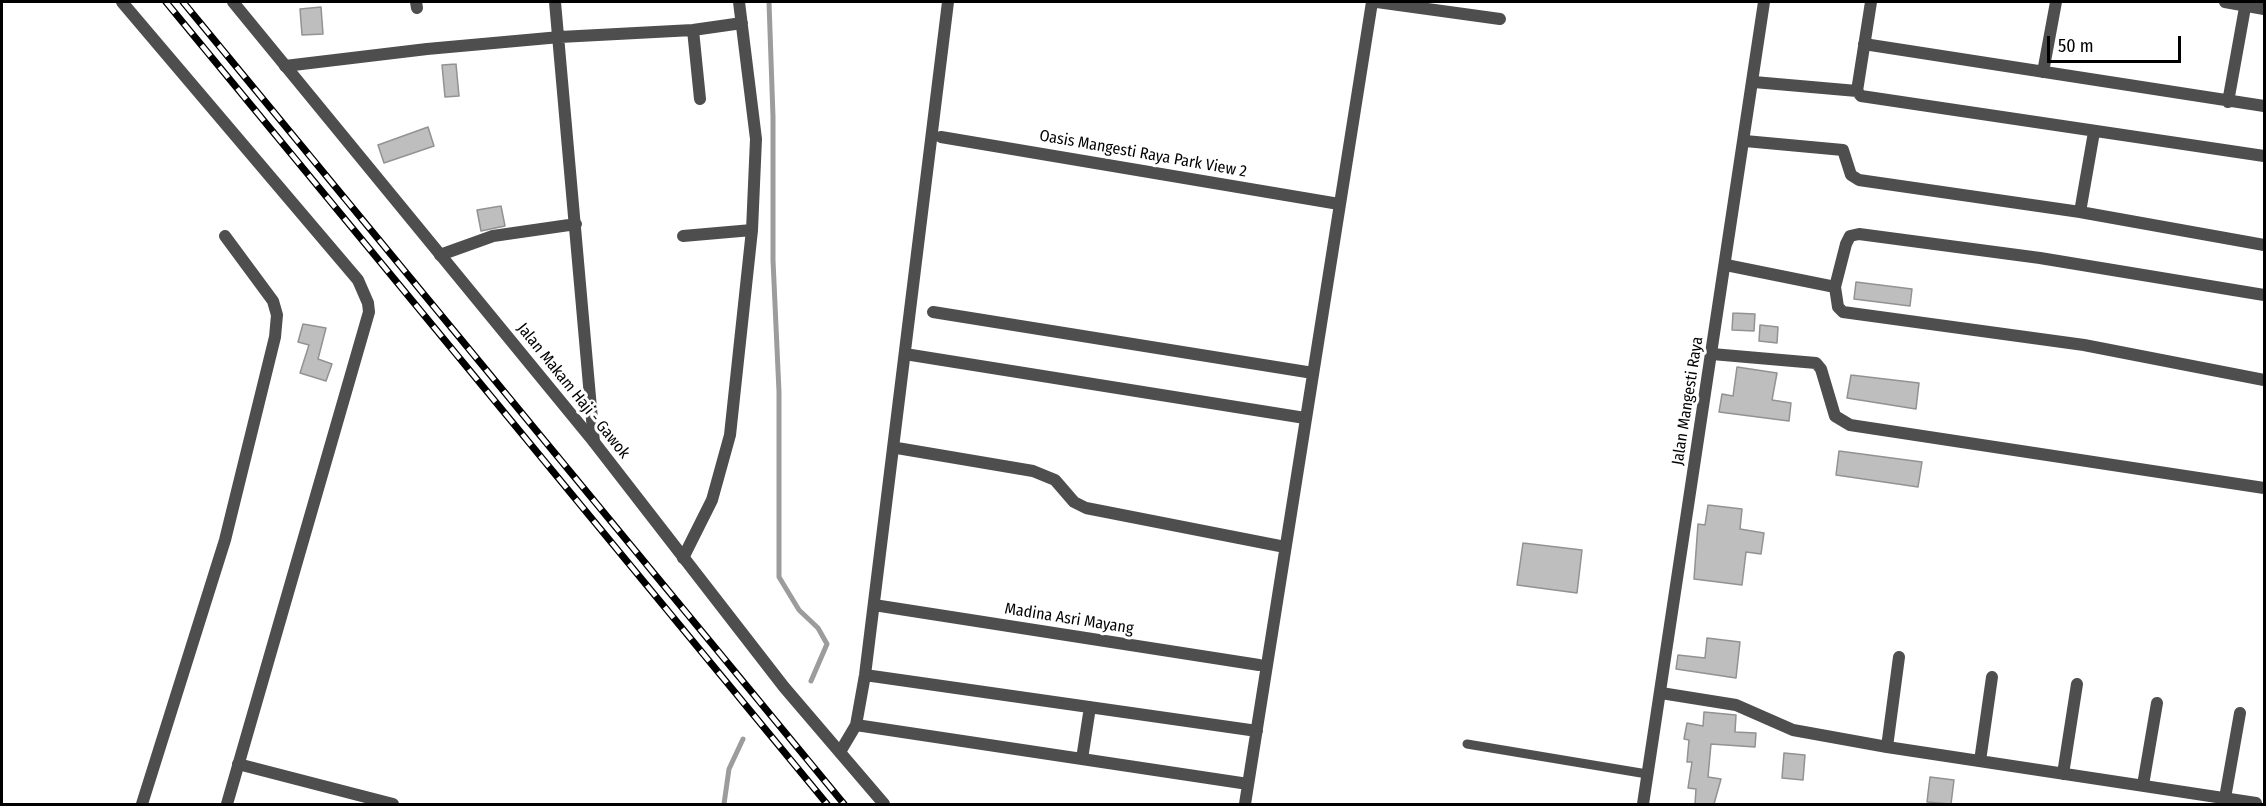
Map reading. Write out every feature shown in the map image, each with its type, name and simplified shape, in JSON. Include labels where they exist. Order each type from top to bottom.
[{"type":"street","points":[[123,2],[358,280],[368,303],[369,312],[226,804]]},
{"type":"street","name":"Jalan Makam Haji - Gawok","points":[[233,2],[594,442],[784,687],[884,804]]},
{"type":"street","points":[[555,2],[560,37],[594,442]]},
{"type":"street","points":[[683,558],[712,500],[730,435],[752,230],[756,139],[739,2]]},
{"type":"street","points":[[840,752],[856,725],[865,675],[948,2]]},
{"type":"street","points":[[1245,804],[1372,2]]},
{"type":"street","points":[[1377,2],[1500,19]]},
{"type":"street","name":"Jalan Mangesti Raya","points":[[1643,804],[1754,82],[1764,2]]},
{"type":"street","points":[[1857,91],[1871,2]]},
{"type":"street","points":[[2043,72],[2056,2]]},
{"type":"street","points":[[2225,2],[2245,3],[2265,9]]},
{"type":"street","points":[[2228,102],[2245,3]]},
{"type":"street","points":[[285,66],[560,37],[693,30],[742,23]]},
{"type":"street","points":[[693,30],[700,99]]},
{"type":"street","points":[[1864,44],[2265,106]]},
{"type":"street","points":[[1754,82],[1857,91],[1861,96],[2265,156]]},
{"type":"street","points":[[2080,212],[2094,132]]},
{"type":"street","name":"Oasis Mangesti Raya Park View 2","points":[[941,137],[1339,204]]},
{"type":"street","points":[[1745,141],[1844,150],[1851,175],[1858,180],[2080,212],[2265,245]]},
{"type":"street","points":[[440,255],[493,236],[576,224]]},
{"type":"street","points":[[683,236],[752,230]]},
{"type":"street","points":[[2265,295],[2040,258],[1859,234],[1850,236],[1846,244],[1835,287],[1838,307],[1843,312],[2084,345],[2265,380]]},
{"type":"street","points":[[142,804],[225,540],[275,338],[277,315],[273,301],[225,236]]},
{"type":"street","points":[[1726,265],[1835,287]]},
{"type":"street","points":[[933,312],[1313,373]]},
{"type":"street","points":[[905,354],[1305,418]]},
{"type":"street","points":[[1712,354],[1816,363],[1821,369],[1835,416],[1850,425],[2265,488]]},
{"type":"street","points":[[897,448],[1033,471],[1055,480],[1074,502],[1086,508],[1285,547]]},
{"type":"street","name":"Madina Asri Mayang","points":[[874,605],[1259,665]]},
{"type":"street","points":[[1887,747],[1899,657]]},
{"type":"street","points":[[865,675],[1257,731]]},
{"type":"street","points":[[1980,761],[1992,677]]},
{"type":"street","points":[[2063,774],[2077,684]]},
{"type":"street","points":[[1661,693],[1736,705],[1793,730],[1887,747],[2256,803]]},
{"type":"street","points":[[2143,785],[2157,703]]},
{"type":"street","points":[[1082,759],[1090,707]]},
{"type":"street","points":[[2225,798],[2240,713]]},
{"type":"street","points":[[856,725],[1248,784]]},
{"type":"street","points":[[238,764],[393,804]]},
{"type":"lane","points":[[1467,744],[1647,774]]},
{"type":"building","points":[[321,7],[323,34],[302,35],[300,9]]},
{"type":"building","points":[[456,64],[459,96],[445,97],[442,65]]},
{"type":"building","points":[[428,127],[434,146],[384,163],[378,145]]},
{"type":"building","points":[[501,206],[505,226],[481,231],[477,210]]},
{"type":"building","points":[[1856,282],[1912,289],[1910,306],[1854,299]]},
{"type":"building","points":[[1733,313],[1755,314],[1754,331],[1732,330]]},
{"type":"building","points":[[303,324],[326,328],[318,359],[332,364],[326,381],[300,373],[309,345],[298,342]]},
{"type":"building","points":[[1760,325],[1778,327],[1777,343],[1759,341]]},
{"type":"building","points":[[1737,367],[1777,373],[1772,400],[1791,403],[1789,421],[1719,412],[1722,394],[1733,396]]},
{"type":"building","points":[[1851,375],[1919,383],[1916,409],[1847,398]]},
{"type":"building","points":[[1839,451],[1922,462],[1918,487],[1836,475]]},
{"type":"building","points":[[1708,505],[1742,509],[1740,529],[1764,533],[1761,554],[1746,552],[1742,585],[1694,579],[1698,524],[1705,525]]},
{"type":"building","points":[[1523,543],[1582,550],[1577,593],[1517,585]]},
{"type":"building","points":[[1707,638],[1740,642],[1736,678],[1676,669],[1678,655],[1705,658]]},
{"type":"building","points":[[1704,712],[1736,715],[1735,732],[1756,733],[1755,747],[1711,744],[1708,777],[1721,779],[1714,804],[1695,804],[1696,789],[1688,788],[1692,762],[1687,762],[1689,740],[1684,739],[1687,723],[1703,726]]},
{"type":"building","points":[[1784,753],[1805,755],[1803,780],[1782,778]]},
{"type":"building","points":[[1930,777],[1954,780],[1951,804],[1927,802]]},
{"type":"waterway","points":[[769,2],[773,117],[773,260],[779,392],[779,577],[799,610],[818,628],[827,644],[811,681]]},
{"type":"waterway","points":[[724,804],[729,769],[743,739]]},
{"type":"railway","points":[[166,2],[827,804]]},
{"type":"railway","points":[[183,2],[844,804]]}]
